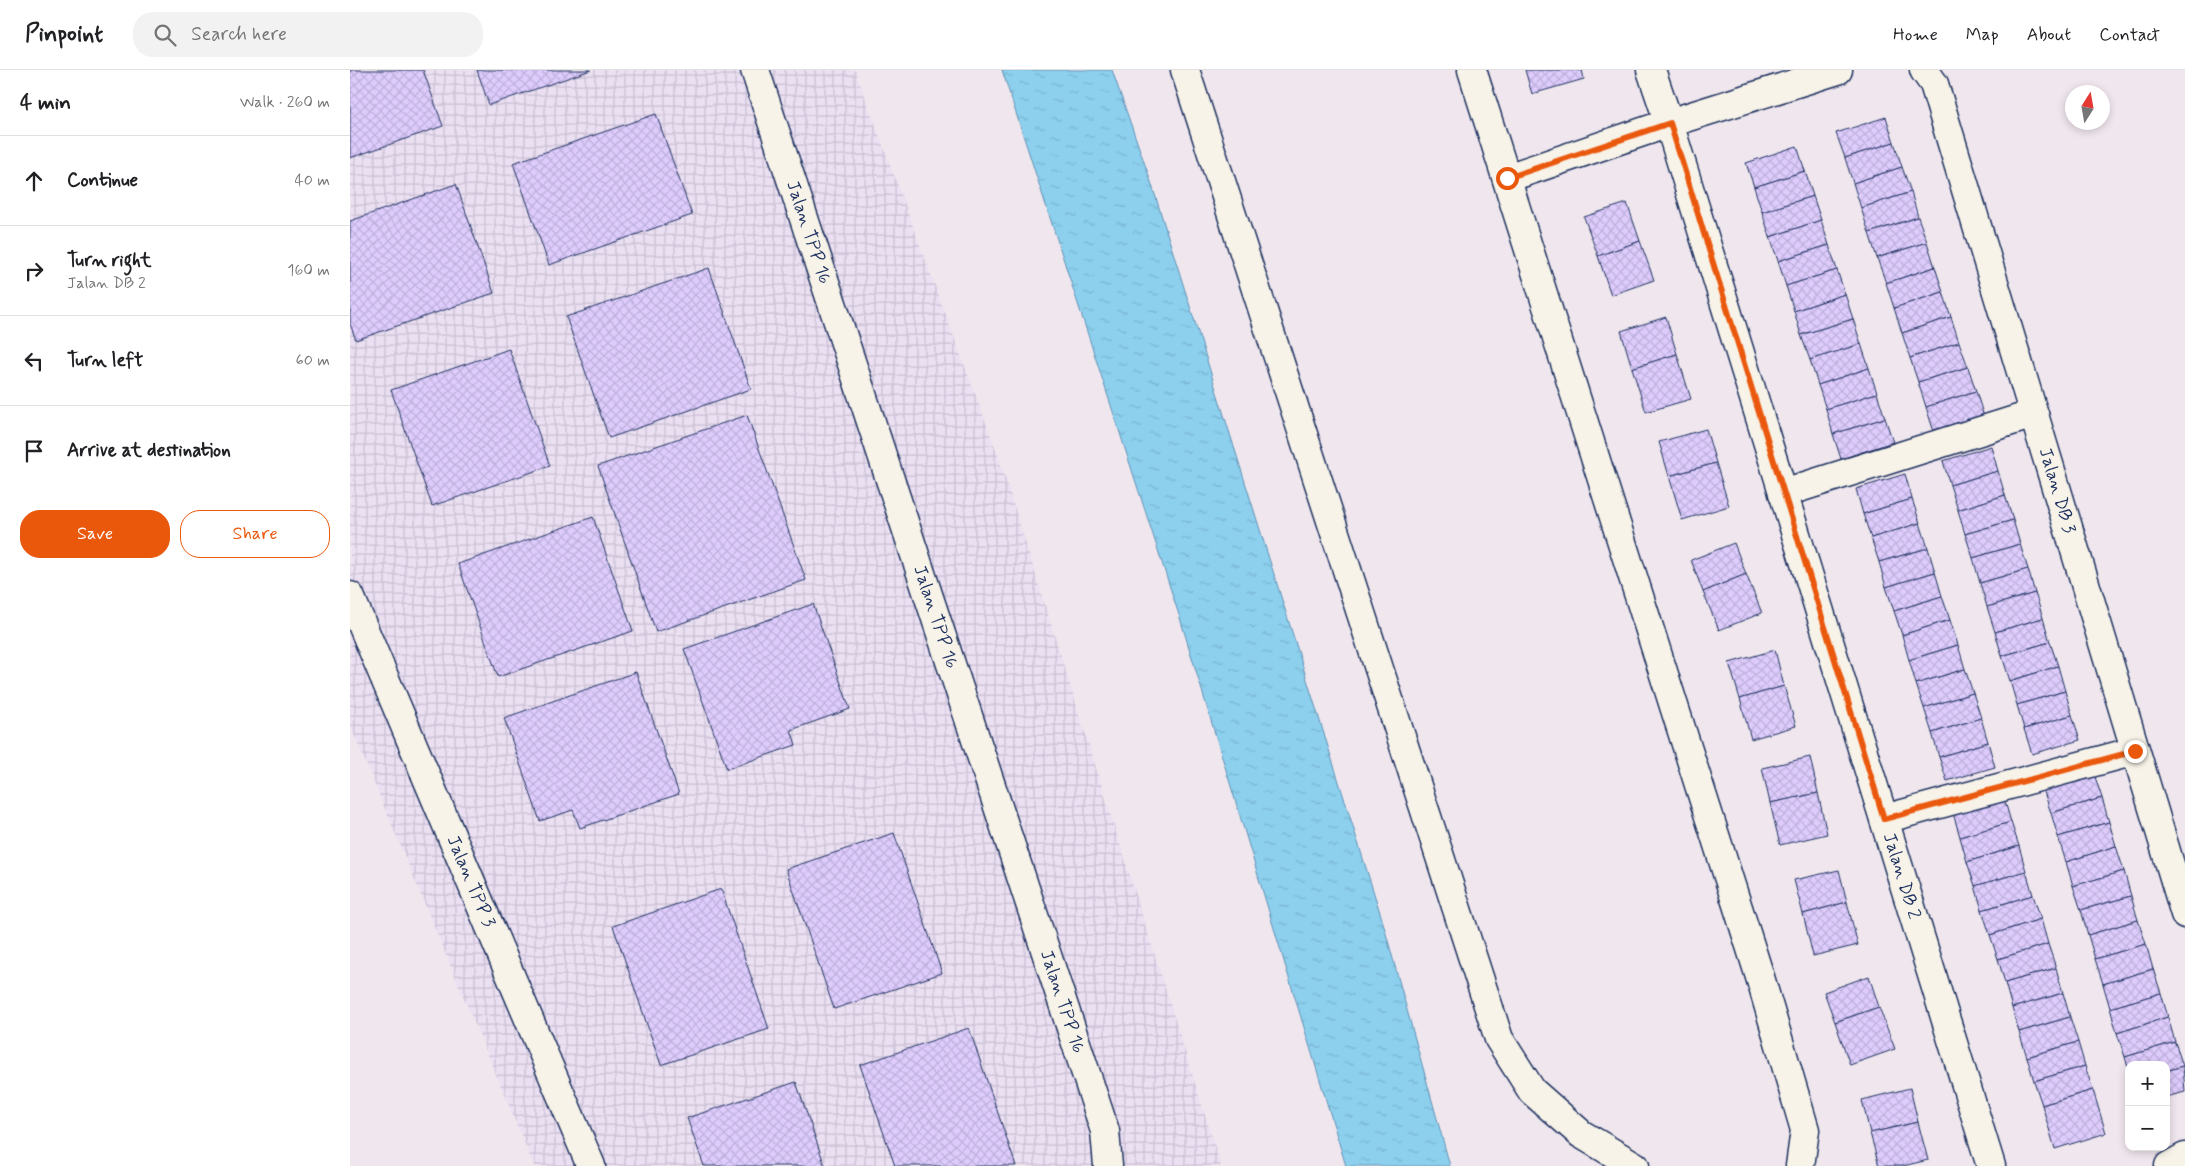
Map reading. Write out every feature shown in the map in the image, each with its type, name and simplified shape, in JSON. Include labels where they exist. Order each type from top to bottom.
[{"type":"street","name":"Jalan TPP 16","points":[[755,70],[1102,1121],[1105,1131],[1108,1166]]},
{"type":"street","points":[[1185,70],[1499,1039],[1532,1091],[1581,1134],[1635,1166]]},
{"type":"street","points":[[1472,70],[1765,996],[1805,1130],[1800,1166]]},
{"type":"street","name":"Jalan DB 2","points":[[1651,70],[1670,123],[1991,1166]]},
{"type":"street","points":[[1507,178],[1670,123],[1838,70]]},
{"type":"street","name":"Jalan DB 3","points":[[1924,70],[1934,84],[2185,914]]},
{"type":"street","points":[[1784,493],[2034,414]]},
{"type":"street","name":"Jalan TPP 3","points":[[350,596],[591,1166]]},
{"type":"street","points":[[1884,819],[2135,751]]},
{"type":"street","points":[[2169,1166],[2185,1158]]},
{"type":"shaded area","points":[[350,70],[855,70],[999,458],[1221,1166],[534,1166],[350,725]]},
{"type":"water","points":[[1002,70],[1112,70],[1151,182],[1382,919],[1450,1166],[1346,1166],[1180,618]]},
{"type":"building","points":[[350,70],[423,70],[443,126],[350,158]]},
{"type":"building","points":[[477,70],[591,70],[489,105]]},
{"type":"building","points":[[1525,70],[1582,70],[1584,79],[1532,94]]},
{"type":"building","points":[[656,114],[692,215],[549,265],[513,163]]},
{"type":"building","points":[[1886,117],[1894,142],[1845,158],[1836,133]]},
{"type":"building","points":[[1894,142],[1902,167],[1853,183],[1845,158]]},
{"type":"building","points":[[1797,146],[1805,171],[1754,187],[1746,163]]},
{"type":"building","points":[[1902,167],[1911,192],[1861,208],[1853,183]]},
{"type":"building","points":[[1805,171],[1813,196],[1762,212],[1754,187]]},
{"type":"building","points":[[456,184],[494,293],[356,340],[350,324],[350,221]]},
{"type":"building","points":[[1911,192],[1918,217],[1869,233],[1861,208]]},
{"type":"building","points":[[1813,196],[1821,220],[1770,237],[1762,212]]},
{"type":"building","points":[[1627,203],[1640,241],[1598,256],[1584,217]]},
{"type":"building","points":[[1918,217],[1927,242],[1877,258],[1869,233]]},
{"type":"building","points":[[1821,220],[1829,245],[1778,261],[1770,237]]},
{"type":"building","points":[[1640,241],[1654,280],[1611,295],[1598,256]]},
{"type":"building","points":[[1927,242],[1935,267],[1886,283],[1877,258]]},
{"type":"building","points":[[1829,245],[1837,270],[1786,286],[1778,261]]},
{"type":"building","points":[[1935,267],[1943,292],[1894,308],[1886,283]]},
{"type":"building","points":[[709,268],[751,389],[609,438],[566,317]]},
{"type":"building","points":[[1837,270],[1845,294],[1794,311],[1786,286]]},
{"type":"building","points":[[1943,292],[1951,317],[1902,333],[1894,308]]},
{"type":"building","points":[[1845,294],[1853,319],[1801,335],[1794,311]]},
{"type":"building","points":[[1666,317],[1677,354],[1632,368],[1621,331]]},
{"type":"building","points":[[1951,317],[1959,342],[1910,358],[1902,333]]},
{"type":"building","points":[[1853,319],[1861,344],[1810,360],[1801,335]]},
{"type":"building","points":[[1959,342],[1968,367],[1918,382],[1910,358]]},
{"type":"building","points":[[1861,344],[1869,368],[1818,385],[1810,360]]},
{"type":"building","points":[[509,349],[550,466],[432,506],[391,390]]},
{"type":"building","points":[[1677,354],[1691,399],[1646,412],[1632,368]]},
{"type":"building","points":[[1968,367],[1976,391],[1926,407],[1918,382]]},
{"type":"building","points":[[1869,368],[1877,393],[1826,409],[1818,385]]},
{"type":"building","points":[[1976,391],[1984,417],[1934,432],[1926,407]]},
{"type":"building","points":[[1877,393],[1885,418],[1833,434],[1826,409]]},
{"type":"building","points":[[747,415],[806,580],[656,632],[598,466]]},
{"type":"building","points":[[1885,418],[1893,442],[1841,459],[1833,434]]},
{"type":"building","points":[[1706,429],[1716,463],[1669,476],[1659,442]]},
{"type":"building","points":[[1991,446],[1998,471],[1950,485],[1943,461]]},
{"type":"building","points":[[1716,463],[1729,506],[1682,520],[1669,476]]},
{"type":"building","points":[[1998,471],[2005,495],[1958,510],[1950,485]]},
{"type":"building","points":[[1905,474],[1912,499],[1863,514],[1856,489]]},
{"type":"building","points":[[2005,495],[2013,520],[1965,534],[1958,510]]},
{"type":"building","points":[[1912,499],[1920,523],[1871,538],[1863,514]]},
{"type":"building","points":[[593,517],[633,631],[498,677],[458,564]]},
{"type":"building","points":[[2013,520],[2020,544],[1973,558],[1965,534]]},
{"type":"building","points":[[1920,523],[1928,548],[1879,562],[1871,538]]},
{"type":"building","points":[[1734,543],[1746,574],[1703,592],[1691,560]]},
{"type":"building","points":[[2020,544],[2028,569],[1980,583],[1973,558]]},
{"type":"building","points":[[1928,548],[1935,572],[1886,587],[1879,562]]},
{"type":"building","points":[[2028,569],[2035,593],[1987,607],[1980,583]]},
{"type":"building","points":[[1935,572],[1942,596],[1894,611],[1886,587]]},
{"type":"building","points":[[1746,574],[1762,613],[1719,630],[1703,592]]},
{"type":"building","points":[[2035,593],[2043,618],[1995,632],[1987,607]]},
{"type":"building","points":[[1942,596],[1950,620],[1902,635],[1894,611]]},
{"type":"building","points":[[813,604],[850,709],[791,730],[796,745],[727,769],[684,649]]},
{"type":"building","points":[[2043,618],[2050,642],[2002,656],[1995,632]]},
{"type":"building","points":[[1950,620],[1958,645],[1909,660],[1902,635]]},
{"type":"building","points":[[2050,642],[2058,666],[2010,681],[2002,656]]},
{"type":"building","points":[[1958,645],[1965,669],[1916,684],[1909,660]]},
{"type":"building","points":[[1775,650],[1784,686],[1740,699],[1729,663]]},
{"type":"building","points":[[2058,666],[2065,691],[2017,705],[2010,681]]},
{"type":"building","points":[[1965,669],[1973,693],[1924,708],[1916,684]]},
{"type":"building","points":[[636,672],[679,794],[580,828],[573,810],[540,821],[504,718]]},
{"type":"building","points":[[1784,686],[1796,726],[1751,739],[1740,699]]},
{"type":"building","points":[[2065,691],[2072,715],[2024,729],[2017,705]]},
{"type":"building","points":[[1973,693],[1981,718],[1932,733],[1924,708]]},
{"type":"building","points":[[2072,715],[2080,740],[2032,754],[2024,729]]},
{"type":"building","points":[[1981,718],[1988,742],[1939,757],[1932,733]]},
{"type":"building","points":[[1988,742],[1995,767],[1947,781],[1939,757]]},
{"type":"building","points":[[1810,757],[1818,793],[1770,803],[1762,768]]},
{"type":"building","points":[[2094,774],[2102,798],[2051,813],[2043,789]]},
{"type":"building","points":[[1818,793],[1827,834],[1780,845],[1770,803]]},
{"type":"building","points":[[2004,798],[2011,822],[1960,837],[1953,813]]},
{"type":"building","points":[[2102,798],[2109,822],[2058,837],[2051,813]]},
{"type":"building","points":[[2011,822],[2019,846],[1967,862],[1960,837]]},
{"type":"building","points":[[2109,822],[2116,846],[2066,862],[2058,837]]},
{"type":"building","points":[[894,833],[942,973],[834,1009],[786,869]]},
{"type":"building","points":[[2019,846],[2026,871],[1975,886],[1967,862]]},
{"type":"building","points":[[2116,846],[2124,871],[2073,886],[2066,862]]},
{"type":"building","points":[[1839,870],[1847,902],[1803,914],[1794,880]]},
{"type":"building","points":[[2026,871],[2033,895],[1982,910],[1975,886]]},
{"type":"building","points":[[2124,871],[2131,896],[2081,910],[2073,886]]},
{"type":"building","points":[[721,889],[769,1029],[661,1065],[613,926]]},
{"type":"building","points":[[2033,895],[2041,919],[1990,935],[1982,910]]},
{"type":"building","points":[[2131,896],[2138,920],[2088,935],[2081,910]]},
{"type":"building","points":[[1847,902],[1858,945],[1813,956],[1803,914]]},
{"type":"building","points":[[2041,919],[2048,944],[1998,959],[1990,935]]},
{"type":"building","points":[[2138,920],[2146,944],[2095,959],[2088,935]]},
{"type":"building","points":[[2048,944],[2056,968],[2005,983],[1998,959]]},
{"type":"building","points":[[2146,944],[2153,969],[2103,984],[2095,959]]},
{"type":"building","points":[[2056,968],[2063,993],[2012,1008],[2005,983]]},
{"type":"building","points":[[2153,969],[2161,993],[2110,1008],[2103,984]]},
{"type":"building","points":[[1869,976],[1879,1007],[1835,1022],[1824,992]]},
{"type":"building","points":[[2063,993],[2070,1017],[2019,1032],[2012,1008]]},
{"type":"building","points":[[2161,993],[2168,1017],[2117,1033],[2110,1008]]},
{"type":"building","points":[[1879,1007],[1895,1049],[1850,1065],[1835,1022]]},
{"type":"building","points":[[2070,1017],[2078,1042],[2027,1057],[2019,1032]]},
{"type":"building","points":[[2168,1017],[2175,1042],[2125,1057],[2117,1033]]},
{"type":"building","points":[[969,1028],[1016,1166],[895,1166],[860,1065]]},
{"type":"building","points":[[2078,1042],[2085,1066],[2034,1081],[2027,1057]]},
{"type":"building","points":[[2175,1042],[2183,1066],[2170,1070],[2170,1061],[2126,1061],[2125,1057]]},
{"type":"building","points":[[2085,1066],[2093,1090],[2042,1105],[2034,1081]]},
{"type":"building","points":[[2183,1066],[2185,1092],[2170,1096],[2170,1070]]},
{"type":"building","points":[[796,1082],[825,1166],[704,1166],[687,1118]]},
{"type":"building","points":[[1910,1088],[1918,1122],[1870,1133],[1862,1100]]},
{"type":"building","points":[[2093,1090],[2106,1133],[2055,1149],[2042,1105]]},
{"type":"building","points":[[1918,1122],[1928,1160],[1903,1166],[1879,1166],[1870,1133]]},
{"type":"route","points":[[1507,178],[1670,123],[1884,819],[2135,751]]}]
